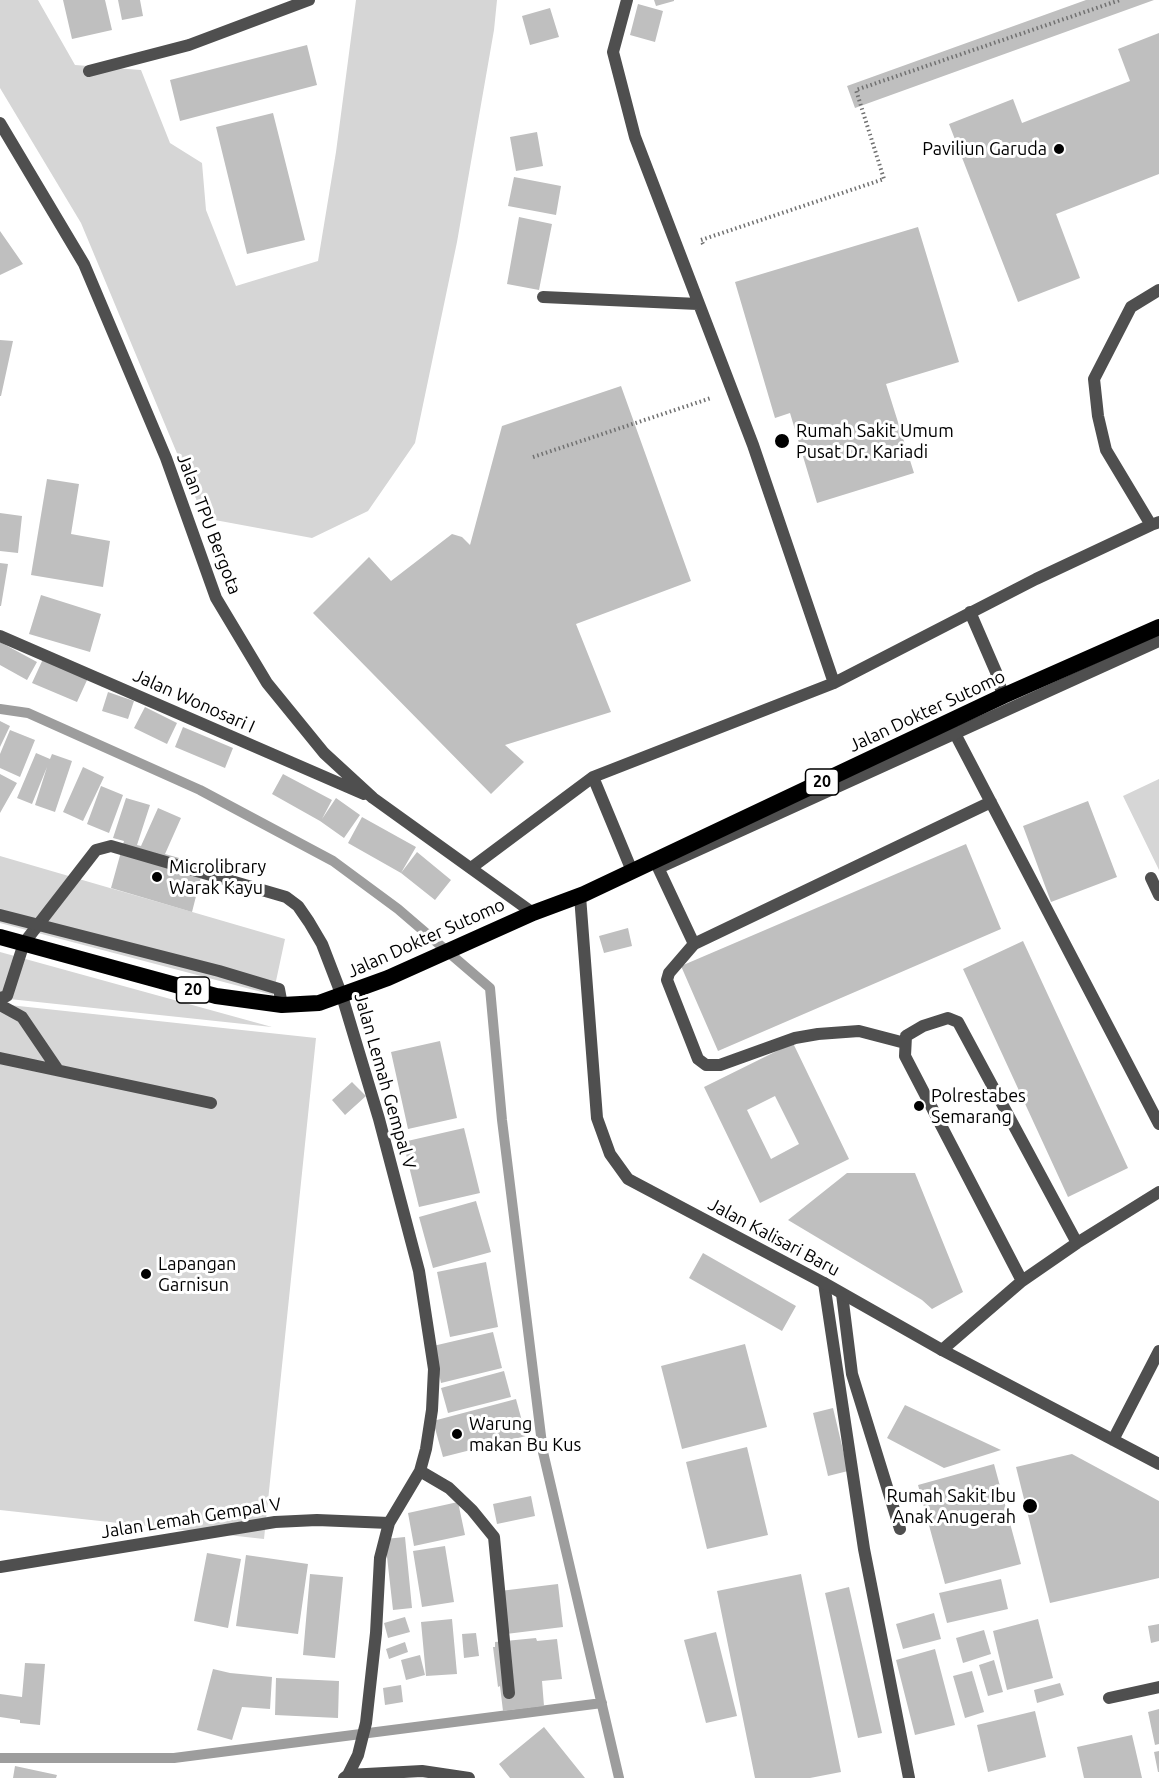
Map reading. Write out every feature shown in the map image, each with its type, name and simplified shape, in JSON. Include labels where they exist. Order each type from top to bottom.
[{"type":"highway","name":"Jalan Dokter Sutomo","points":[[0,937],[216,996],[282,1005],[319,1003],[388,978],[533,913],[582,895],[632,871],[656,865],[952,727],[1003,696],[1159,627]]},
{"type":"street","points":[[89,72],[189,45],[309,0]]},
{"type":"street","points":[[627,0],[613,51],[634,137],[773,502],[834,683]]},
{"type":"street","name":"Jalan TPU Bergota","points":[[0,123],[84,264],[165,458],[216,598],[267,683],[324,753],[373,798],[533,913]]},
{"type":"street","points":[[471,868],[593,777],[834,683],[1036,579],[1155,524],[1106,450],[1098,416],[1094,379],[1131,308],[1159,290]]},
{"type":"street","points":[[543,297],[698,304]]},
{"type":"street","points":[[970,612],[996,672],[1003,696]]},
{"type":"street","name":"Jalan Wonosari I","points":[[0,636],[373,798]]},
{"type":"street","name":"Jalan Dokter Sutomo","points":[[952,727],[1159,641]]},
{"type":"street","points":[[952,727],[1159,1124]]},
{"type":"street","points":[[593,777],[632,871]]},
{"type":"street","points":[[905,1043],[859,1031],[818,1034],[795,1038],[720,1065],[706,1065],[698,1059],[667,980],[669,973],[694,944],[991,802]]},
{"type":"street","name":"Jalan Lemah Gempal V","points":[[0,998],[7,996],[24,943],[37,925],[96,850],[111,846],[286,897],[298,906],[322,944],[342,996],[385,1138],[419,1271],[434,1369],[432,1410],[420,1471],[389,1522],[380,1558],[376,1632],[366,1723],[358,1755],[346,1776]]},
{"type":"street","points":[[656,865],[694,944]]},
{"type":"street","name":"Jalan Dokter Sutomo","points":[[582,895],[585,899],[656,865]]},
{"type":"street","points":[[1151,878],[1159,895]]},
{"type":"street","name":"Jalan Kalisari Baru","points":[[582,895],[597,1118],[610,1154],[628,1179],[824,1283],[942,1350],[1159,1464]]},
{"type":"street","points":[[0,915],[219,971],[279,989],[282,1005]]},
{"type":"street","points":[[0,1005],[22,1017],[58,1070]]},
{"type":"street","points":[[1022,1281],[905,1056],[906,1036],[923,1026],[948,1018],[958,1022],[1077,1243]]},
{"type":"street","points":[[0,1058],[211,1103]]},
{"type":"street","points":[[942,1350],[1022,1281],[1077,1243],[1159,1192]]},
{"type":"street","points":[[824,1283],[864,1549],[909,1778]]},
{"type":"street","points":[[842,1294],[852,1374],[900,1529]]},
{"type":"street","points":[[1113,1440],[1159,1351]]},
{"type":"street","points":[[420,1471],[449,1488],[472,1510],[494,1537],[509,1693]]},
{"type":"street","name":"Jalan Lemah Gempal V","points":[[0,1567],[275,1522],[317,1520],[389,1522]]},
{"type":"street","points":[[1109,1698],[1159,1687]]},
{"type":"street","points":[[346,1776],[422,1771],[469,1778]]},
{"type":"path","points":[[705,251],[701,240],[884,179],[856,90],[1120,0]]},
{"type":"path","points":[[533,456],[732,391]]},
{"type":"shaded area","points":[[0,0],[38,0],[75,65],[141,70],[170,143],[202,163],[206,210],[236,286],[318,261],[336,152],[356,0],[497,0],[494,30],[457,242],[415,443],[368,511],[312,538],[204,518],[81,223],[0,88]]},
{"type":"shaded area","points":[[1159,779],[1159,870],[1123,796]]},
{"type":"shaded area","points":[[0,856],[285,939],[273,995],[0,923]]},
{"type":"shaded area","points":[[0,952],[272,1027],[0,998]]},
{"type":"shaded area","name":"Lapangan Garnisun","points":[[0,1004],[316,1038],[264,1539],[0,1510]]},
{"type":"building","points":[[63,0],[105,0],[112,30],[72,39]]},
{"type":"building","points":[[118,0],[140,0],[143,16],[122,20]]},
{"type":"building","points":[[654,0],[674,0],[674,1],[656,6]]},
{"type":"building","name":"Paviliun Garuda","points":[[1086,0],[1154,0],[855,108],[847,86]]},
{"type":"building","points":[[638,4],[663,11],[655,42],[630,35]]},
{"type":"building","points":[[550,8],[559,37],[530,45],[522,16]]},
{"type":"building","name":"Paviliun Garuda","points":[[1159,33],[1159,174],[1056,214],[1080,278],[1018,302],[949,124],[1013,99],[1022,123],[1130,81],[1118,49]]},
{"type":"building","points":[[307,45],[317,85],[180,121],[170,80]]},
{"type":"building","points":[[273,113],[305,240],[247,254],[216,127]]},
{"type":"building","points":[[537,132],[543,166],[516,171],[510,137]]},
{"type":"building","points":[[514,177],[561,186],[556,215],[508,206]]},
{"type":"building","points":[[519,217],[552,224],[539,290],[507,284]]},
{"type":"building","points":[[918,227],[959,362],[886,384],[914,473],[817,503],[790,413],[775,418],[735,282]]},
{"type":"building","points":[[0,231],[23,264],[0,275]]},
{"type":"building","points":[[0,340],[13,341],[1,396],[0,396]]},
{"type":"building","points":[[621,386],[691,581],[576,624],[611,712],[505,745],[524,762],[491,794],[313,613],[369,557],[391,581],[452,534],[462,537],[470,545],[502,426]]},
{"type":"building","points":[[47,479],[79,484],[71,534],[110,541],[103,587],[31,575]]},
{"type":"building","points":[[0,513],[22,516],[18,553],[0,551]]},
{"type":"building","points":[[0,563],[8,564],[1,606],[0,606]]},
{"type":"building","points":[[41,595],[101,614],[90,652],[29,634]]},
{"type":"building","points":[[0,642],[37,662],[27,680],[0,665]]},
{"type":"building","points":[[43,659],[88,678],[77,702],[32,683]]},
{"type":"building","points":[[108,692],[134,701],[128,719],[102,711]]},
{"type":"building","points":[[145,707],[177,723],[167,744],[134,728]]},
{"type":"building","points":[[0,721],[10,726],[0,747]]},
{"type":"building","points":[[183,727],[233,748],[225,768],[175,747]]},
{"type":"building","points":[[10,730],[35,740],[20,777],[0,768],[0,754]]},
{"type":"building","points":[[36,753],[50,759],[52,754],[72,761],[55,812],[35,805],[47,767],[32,804],[17,798]]},
{"type":"building","points":[[83,767],[104,777],[83,821],[63,812]]},
{"type":"building","points":[[0,774],[17,783],[0,813]]},
{"type":"building","points":[[283,774],[332,800],[322,819],[336,798],[360,815],[344,838],[320,821],[272,794]]},
{"type":"building","points":[[101,786],[123,795],[109,833],[87,824]]},
{"type":"building","name":"Microlibrary Warak Kayu","points":[[126,798],[150,805],[137,845],[141,846],[158,808],[181,818],[165,854],[204,865],[192,912],[111,888],[124,841],[113,838]]},
{"type":"building","points":[[1088,801],[1117,877],[1051,902],[1023,826]]},
{"type":"building","points":[[362,817],[416,847],[401,873],[348,843]]},
{"type":"building","points":[[966,844],[1001,929],[718,1051],[681,966]]},
{"type":"building","points":[[417,852],[451,880],[435,900],[401,873]]},
{"type":"building","points":[[628,928],[632,946],[604,953],[599,936]]},
{"type":"building","points":[[1023,941],[1128,1168],[1068,1197],[963,969]]},
{"type":"building","points":[[440,1041],[457,1118],[408,1129],[391,1052]]},
{"type":"building","points":[[793,1043],[849,1159],[760,1203],[704,1087]],"holes":[[[775,1096],[799,1144],[771,1159],[747,1110]]]},
{"type":"building","points":[[352,1082],[366,1096],[345,1115],[332,1100]]},
{"type":"building","points":[[464,1128],[480,1193],[419,1207],[403,1142]]},
{"type":"building","points":[[847,1173],[915,1173],[963,1292],[932,1309],[922,1300],[788,1220]]},
{"type":"building","points":[[476,1201],[491,1252],[433,1268],[419,1217]]},
{"type":"building","points":[[703,1253],[796,1306],[782,1331],[689,1278]]},
{"type":"building","points":[[486,1262],[498,1327],[450,1337],[437,1272]]},
{"type":"building","points":[[493,1332],[502,1368],[441,1383],[433,1346]]},
{"type":"building","points":[[745,1344],[767,1427],[682,1449],[661,1366]]},
{"type":"building","points":[[504,1371],[511,1397],[448,1413],[441,1388]]},
{"type":"building","points":[[516,1399],[526,1436],[443,1457],[433,1421]]},
{"type":"building","points":[[905,1405],[1001,1450],[944,1468],[887,1438]]},
{"type":"building","points":[[833,1408],[848,1471],[828,1476],[813,1413]]},
{"type":"building","points":[[747,1447],[768,1535],[707,1549],[686,1462]]},
{"type":"building","points":[[1072,1454],[1159,1501],[1159,1578],[1050,1603],[1016,1467]]},
{"type":"building","name":"Rumah Sakit Ibu Anak Anugerah","points":[[994,1464],[1021,1564],[945,1584],[918,1485]]},
{"type":"building","points":[[531,1496],[535,1516],[497,1524],[493,1504]]},
{"type":"building","points":[[458,1502],[465,1535],[414,1546],[408,1513]]},
{"type":"building","points":[[405,1537],[412,1608],[393,1610],[385,1539]]},
{"type":"building","points":[[445,1546],[454,1602],[422,1607],[413,1551]]},
{"type":"building","points":[[207,1553],[241,1559],[228,1628],[194,1621]]},
{"type":"building","points":[[246,1555],[308,1564],[298,1634],[236,1626]]},
{"type":"building","points":[[310,1574],[343,1577],[335,1658],[303,1655]]},
{"type":"building","points":[[801,1574],[841,1772],[810,1778],[755,1778],[717,1591]]},
{"type":"building","points":[[1001,1579],[1008,1609],[947,1623],[939,1593]]},
{"type":"building","points":[[558,1584],[563,1627],[506,1634],[500,1591]]},
{"type":"building","points":[[849,1587],[882,1733],[858,1738],[825,1593]]},
{"type":"building","points":[[934,1613],[941,1639],[903,1649],[896,1624]]},
{"type":"building","points":[[405,1617],[410,1632],[388,1638],[384,1623]]},
{"type":"building","points":[[452,1619],[457,1674],[426,1676],[421,1622]]},
{"type":"building","points":[[1038,1619],[1053,1678],[1007,1690],[993,1631]]},
{"type":"building","points":[[1159,1624],[1159,1641],[1151,1643],[1148,1626]]},
{"type":"building","points":[[984,1630],[991,1654],[963,1663],[956,1638]]},
{"type":"building","points":[[716,1632],[737,1716],[706,1723],[684,1640]]},
{"type":"building","points":[[476,1633],[479,1656],[464,1658],[462,1634]]},
{"type":"building","points":[[536,1638],[537,1641],[557,1639],[562,1679],[542,1681],[544,1706],[503,1711],[493,1647],[495,1647],[495,1642]]},
{"type":"building","points":[[405,1642],[408,1652],[389,1659],[386,1649]]},
{"type":"building","points":[[935,1649],[955,1725],[915,1735],[896,1660]]},
{"type":"building","points":[[420,1655],[425,1675],[406,1680],[401,1660]]},
{"type":"building","points":[[994,1660],[1003,1692],[988,1696],[979,1665]]},
{"type":"building","points":[[25,1663],[45,1664],[40,1725],[20,1723],[20,1720],[0,1717],[0,1694],[22,1697]]},
{"type":"building","points":[[213,1669],[272,1677],[270,1709],[242,1707],[232,1740],[197,1730]]},
{"type":"building","points":[[972,1671],[984,1712],[965,1718],[953,1676]]},
{"type":"building","points":[[276,1678],[339,1681],[338,1718],[275,1715]]},
{"type":"building","points":[[1060,1683],[1064,1695],[1037,1703],[1034,1690]]},
{"type":"building","points":[[401,1685],[403,1702],[385,1705],[383,1688]]},
{"type":"building","points":[[1159,1709],[1159,1744],[1155,1745],[1148,1712]]},
{"type":"building","points":[[1035,1711],[1046,1757],[988,1772],[977,1725]]},
{"type":"building","points":[[544,1727],[585,1778],[510,1778],[499,1764]]},
{"type":"building","points":[[1132,1735],[1142,1778],[1084,1778],[1077,1747]]},
{"type":"building","points":[[1159,1751],[1159,1772],[1158,1772],[1154,1752]]},
{"type":"building","points":[[15,1766],[57,1775],[56,1778],[13,1778]]},
{"type":"waterway","points":[[0,709],[28,713],[200,790],[333,861],[398,909],[490,988],[502,1120],[543,1452],[619,1778]]},
{"type":"waterway","points":[[0,1758],[174,1758],[602,1703]]},
{"type":"place","name":"Paviliun Garuda","points":[[1059,149]]},
{"type":"place","name":"Rumah Sakit Umum Pusat Dr. Kariadi","points":[[782,441]]},
{"type":"place","name":"Microlibrary Warak Kayu","points":[[157,877]]},
{"type":"place","name":"Polrestabes Semarang","points":[[919,1106]]},
{"type":"place","name":"Lapangan Garnisun","points":[[146,1274]]},
{"type":"place","name":"Warung makan Bu Kus","points":[[457,1434]]},
{"type":"place","name":"Rumah Sakit Ibu Anak Anugerah","points":[[1030,1506]]}]
